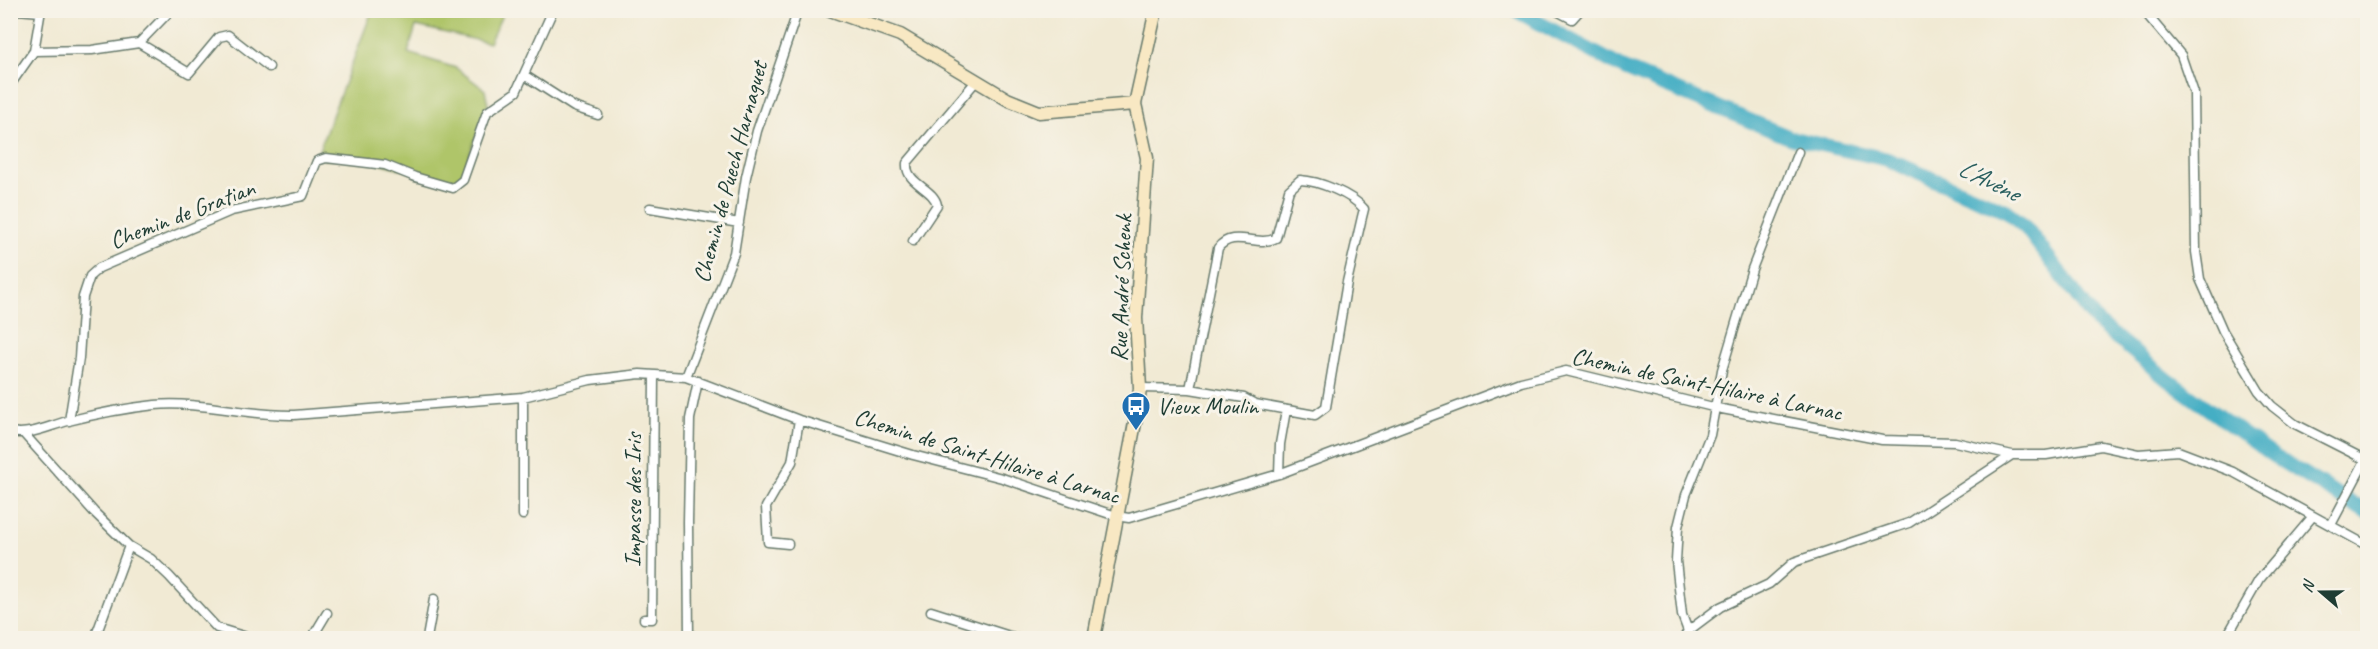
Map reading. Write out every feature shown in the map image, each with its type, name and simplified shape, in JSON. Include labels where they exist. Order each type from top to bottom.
[{"type":"street","points":[[10,84],[34,51],[41,11],[17,10]]},
{"type":"street","points":[[34,51],[92,50],[139,43],[171,10]]},
{"type":"street","name":"Chemin de Gratian","points":[[69,421],[78,357],[82,297],[90,276],[99,268],[231,211],[270,201],[303,196],[317,161],[326,158],[385,165],[453,188],[463,180],[487,112],[516,92],[553,10]]},
{"type":"street","name":"Chemin de Puech Harnaguet","points":[[686,377],[734,253],[757,131],[798,10]]},
{"type":"street","points":[[830,10],[896,34],[1007,99],[1039,112],[1135,104]]},
{"type":"street","name":"Rue André Schenk","points":[[1094,639],[1140,388],[1136,318],[1147,158],[1135,104],[1156,10]]},
{"type":"street","points":[[1554,10],[1572,19],[1580,10]]},
{"type":"street","points":[[2143,10],[2181,55],[2194,93],[2196,252],[2200,279],[2223,331],[2259,391],[2272,406],[2295,424],[2367,458],[2331,525]]},
{"type":"street","points":[[139,43],[189,73],[219,37],[228,35],[269,67]]},
{"type":"street","points":[[524,75],[574,107],[598,115]]},
{"type":"street","points":[[913,241],[937,205],[936,198],[911,177],[907,170],[908,163],[977,80]]},
{"type":"street","points":[[1798,152],[1752,269],[1722,370],[1717,408],[1710,435],[1686,495],[1678,527],[1676,561],[1686,635],[1720,608],[1769,584],[1794,562],[1909,523],[2012,455]]},
{"type":"street","points":[[1140,388],[1190,389],[1244,398],[1255,404],[1315,415],[1326,407],[1347,282],[1364,209],[1358,201],[1309,181],[1300,180],[1289,190],[1276,238],[1269,242],[1230,238],[1218,248],[1190,389]]},
{"type":"street","points":[[650,208],[739,223]]},
{"type":"street","name":"Chemin de Saint-Hilaire à Larnac","points":[[10,432],[25,435],[69,421],[154,405],[180,405],[266,415],[294,415],[523,397],[590,380],[654,375],[686,377],[799,420],[913,455],[1002,478],[1116,516],[1129,518],[1279,474],[1521,382],[1566,371],[1717,408],[1882,440],[1955,442],[2012,455],[2046,455],[2100,446],[2138,454],[2178,451],[2233,472],[2367,546]]},
{"type":"street","name":"Impasse des Iris","points":[[644,619],[652,619],[654,375]]},
{"type":"street","points":[[689,639],[690,419],[698,381]]},
{"type":"street","points":[[523,397],[523,515]]},
{"type":"street","points":[[1279,474],[1280,444],[1286,410]]},
{"type":"street","points":[[788,544],[768,542],[766,507],[792,462],[799,420]]},
{"type":"street","points":[[25,435],[94,512],[129,546],[151,559],[163,570],[217,628],[250,639]]},
{"type":"street","points":[[2226,639],[2259,580],[2313,516]]},
{"type":"street","points":[[95,639],[129,546]]},
{"type":"street","points":[[427,639],[434,599]]},
{"type":"street","points":[[931,611],[1016,639]]},
{"type":"street","points":[[312,639],[327,613]]},
{"type":"street","points":[[217,628],[218,639]]},
{"type":"green space","points":[[372,11],[504,11],[489,43],[416,26],[408,53],[456,68],[485,90],[488,104],[462,175],[451,183],[352,155],[324,160],[319,150]]},
{"type":"waterway","name":"L'Avène","points":[[1515,10],[1623,68],[1791,138],[1886,159],[2007,211],[2027,229],[2096,321],[2168,380],[2275,457],[2368,513]]},
{"type":"waterway","points":[[2361,450],[2368,436]]},
{"type":"waterway","points":[[2342,496],[2357,460]]},
{"type":"place","name":"Vieux Moulin","points":[[1136,432]]}]
